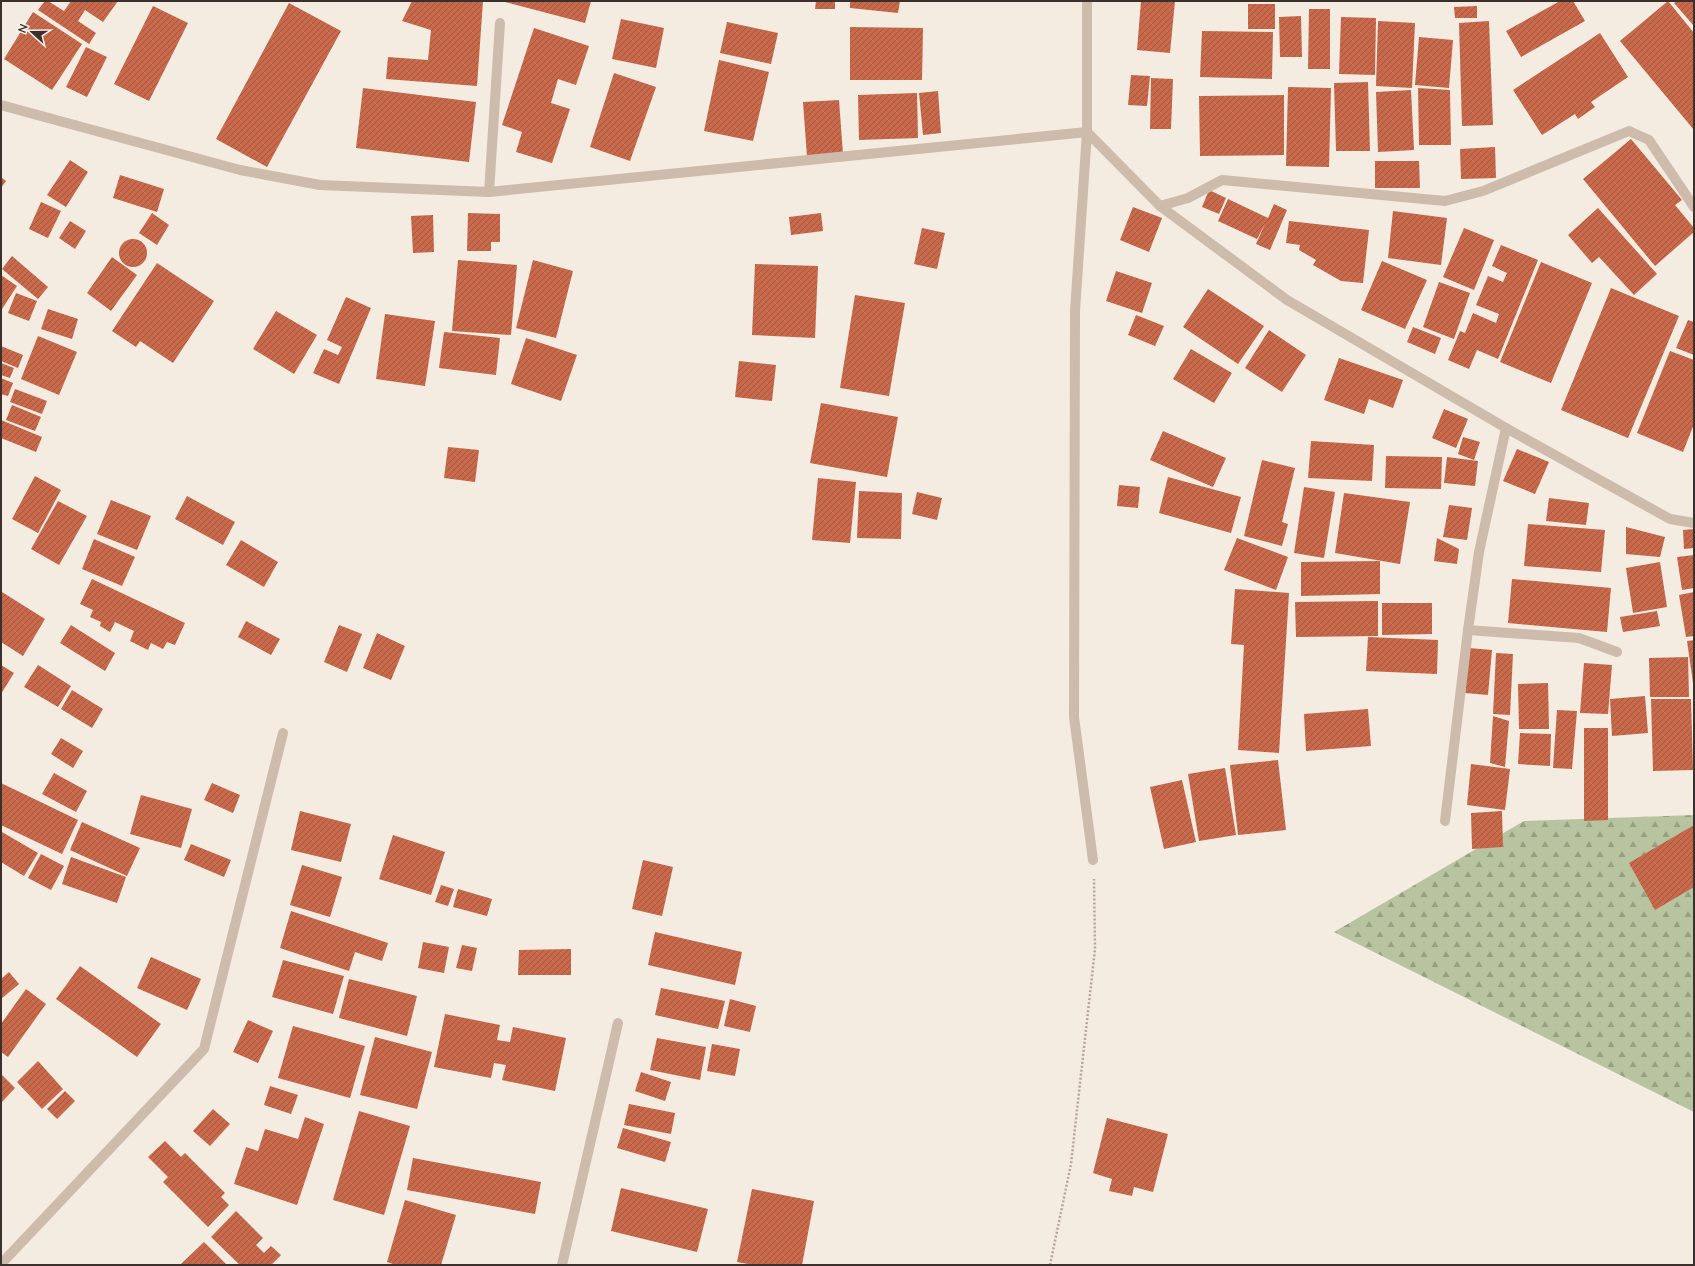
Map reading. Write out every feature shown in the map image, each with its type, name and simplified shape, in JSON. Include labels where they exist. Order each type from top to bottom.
[{"type":"street","points":[[1087,1],[1087,132],[1075,311],[1074,717],[1093,860]]},
{"type":"street","points":[[489,192],[500,23]]},
{"type":"street","points":[[1,105],[240,170],[320,185],[489,192],[1087,132]]},
{"type":"street","points":[[1087,132],[1160,206],[1287,300],[1506,428],[1670,519],[1694,523]]},
{"type":"street","points":[[1160,206],[1188,198],[1222,180],[1445,201],[1482,191],[1629,132],[1649,140],[1694,207]]},
{"type":"street","points":[[1445,821],[1479,552],[1506,428]]},
{"type":"street","points":[[1468,630],[1579,638],[1617,652]]},
{"type":"street","points":[[1,1264],[204,1049],[282,734]]},
{"type":"street","points":[[562,1265],[618,1023]]},
{"type":"path","points":[[1050,1265],[1071,1164],[1095,949],[1093,860]]},
{"type":"green space","points":[[1694,815],[1694,1112],[1334,932],[1524,821]]},
{"type":"building","points":[[45,1],[48,1],[64,11],[71,1],[118,1],[103,22],[85,10],[78,21],[96,33],[89,44],[38,10]]},
{"type":"building","points":[[412,1],[483,1],[477,86],[386,79],[388,57],[428,60],[431,30],[402,21]]},
{"type":"building","points":[[501,1],[591,1],[585,23]]},
{"type":"building","points":[[816,1],[835,1],[835,9],[815,9]]},
{"type":"building","points":[[850,1],[900,1],[898,13],[850,8]]},
{"type":"building","points":[[1141,1],[1175,1],[1170,53],[1137,50]]},
{"type":"building","points":[[1560,1],[1573,1],[1585,21],[1521,57],[1506,31]]},
{"type":"building","points":[[1668,1],[1694,33],[1694,130],[1620,41]]},
{"type":"building","points":[[1677,1],[1694,1],[1694,26],[1674,3]]},
{"type":"building","points":[[289,3],[341,31],[267,167],[216,139]]},
{"type":"building","points":[[1248,4],[1275,4],[1275,29],[1248,29]]},
{"type":"building","points":[[153,6],[188,23],[149,101],[114,84]]},
{"type":"building","points":[[1477,6],[1477,18],[1455,18],[1454,7]]},
{"type":"building","points":[[1309,9],[1330,9],[1330,69],[1308,69]]},
{"type":"building","points":[[33,12],[82,44],[52,90],[4,59]]},
{"type":"building","points":[[1301,16],[1302,57],[1280,57],[1279,17]]},
{"type":"building","points":[[1341,17],[1376,18],[1375,75],[1339,74]]},
{"type":"building","points":[[621,19],[664,28],[656,68],[612,59]]},
{"type":"building","points":[[1378,21],[1415,23],[1412,88],[1376,86]]},
{"type":"building","points":[[1489,21],[1493,125],[1462,126],[1459,23]]},
{"type":"building","points":[[727,22],[778,33],[771,64],[720,53]]},
{"type":"building","points":[[850,27],[923,28],[922,80],[850,80]]},
{"type":"building","points":[[534,28],[589,46],[576,85],[558,79],[551,103],[570,109],[552,163],[516,152],[522,132],[502,125]]},
{"type":"building","points":[[1202,31],[1273,32],[1272,79],[1200,77]]},
{"type":"building","points":[[1600,33],[1628,77],[1591,102],[1595,107],[1578,119],[1575,114],[1542,135],[1513,90]]},
{"type":"building","points":[[1419,37],[1453,40],[1449,88],[1415,85]]},
{"type":"building","points":[[86,47],[107,57],[87,97],[66,87]]},
{"type":"building","points":[[719,60],[769,72],[753,141],[704,131]]},
{"type":"building","points":[[614,73],[656,87],[630,161],[590,147]]},
{"type":"building","points":[[1131,75],[1150,76],[1147,106],[1128,105]]},
{"type":"building","points":[[1151,78],[1173,79],[1171,129],[1150,129]]},
{"type":"building","points":[[1368,82],[1370,151],[1336,151],[1334,83]]},
{"type":"building","points":[[1288,87],[1331,88],[1329,167],[1286,166]]},
{"type":"building","points":[[363,88],[476,102],[469,162],[356,148]]},
{"type":"building","points":[[1418,88],[1450,90],[1451,145],[1419,145]]},
{"type":"building","points":[[1411,90],[1414,150],[1378,152],[1376,92]]},
{"type":"building","points":[[938,91],[941,133],[923,135],[919,93]]},
{"type":"building","points":[[917,93],[918,138],[859,140],[858,95]]},
{"type":"building","points":[[1284,95],[1284,155],[1200,156],[1199,96]]},
{"type":"building","points":[[839,100],[843,154],[807,157],[803,102]]},
{"type":"building","points":[[1631,139],[1682,200],[1675,205],[1694,228],[1694,232],[1655,266],[1583,179]]},
{"type":"building","points":[[1495,147],[1496,178],[1461,179],[1460,149]]},
{"type":"building","points":[[70,160],[88,172],[66,207],[47,195]]},
{"type":"building","points":[[1375,161],[1419,161],[1420,188],[1375,188]]},
{"type":"building","points":[[120,175],[164,189],[157,212],[113,198]]},
{"type":"building","points":[[1,177],[6,181],[1,188]]},
{"type":"building","points":[[1209,190],[1226,198],[1219,214],[1202,207]]},
{"type":"building","points":[[1228,199],[1268,218],[1274,204],[1287,210],[1270,250],[1256,244],[1265,224],[1257,239],[1218,221]]},
{"type":"building","points":[[41,202],[61,211],[48,238],[29,229]]},
{"type":"building","points":[[1133,207],[1162,218],[1149,252],[1120,240]]},
{"type":"building","points":[[1598,208],[1657,274],[1634,295],[1599,257],[1592,263],[1568,235]]},
{"type":"building","points":[[1393,211],[1447,218],[1441,265],[1388,258]]},
{"type":"building","points":[[152,213],[169,225],[157,245],[139,233]]},
{"type":"building","points":[[468,213],[500,214],[500,242],[491,242],[491,251],[467,251]]},
{"type":"building","points":[[821,213],[823,231],[791,235],[789,217]]},
{"type":"building","points":[[433,215],[434,252],[413,253],[411,216]]},
{"type":"building","points":[[70,221],[86,231],[75,249],[59,238]]},
{"type":"building","points":[[1289,221],[1369,230],[1363,283],[1341,281],[1313,265],[1316,260],[1299,250],[1300,245],[1286,243]]},
{"type":"building","points":[[922,228],[945,233],[937,269],[914,264]]},
{"type":"building","points":[[1464,228],[1494,240],[1474,290],[1443,277]]},
{"type":"building","points":[[133,239],[143,243],[147,253],[143,263],[133,267],[123,263],[119,253],[123,243]]},
{"type":"building","points":[[1501,245],[1538,260],[1498,359],[1477,350],[1469,369],[1448,360],[1460,331],[1465,333],[1473,313],[1496,323],[1499,314],[1476,305],[1488,276],[1503,282],[1507,273],[1492,266]]},
{"type":"building","points":[[12,256],[48,287],[38,299],[2,269]]},
{"type":"building","points":[[112,257],[137,275],[111,311],[87,293]]},
{"type":"building","points":[[458,260],[517,265],[511,335],[452,331]]},
{"type":"building","points":[[533,260],[573,271],[556,338],[516,328]]},
{"type":"building","points":[[1382,261],[1427,280],[1405,329],[1361,310]]},
{"type":"building","points":[[1541,262],[1592,283],[1551,383],[1500,362]]},
{"type":"building","points":[[157,263],[214,301],[173,363],[140,341],[136,347],[112,331]]},
{"type":"building","points":[[755,264],[818,266],[815,338],[752,335]]},
{"type":"building","points":[[1116,271],[1152,283],[1142,313],[1106,301]]},
{"type":"building","points":[[1,275],[17,286],[2,309],[1,309]]},
{"type":"building","points":[[1439,282],[1470,293],[1454,339],[1423,327]]},
{"type":"building","points":[[1611,288],[1679,316],[1628,438],[1561,410]]},
{"type":"building","points":[[1208,289],[1264,326],[1238,364],[1183,327]]},
{"type":"building","points":[[16,293],[37,301],[29,321],[8,313]]},
{"type":"building","points":[[855,295],[905,303],[889,396],[840,388]]},
{"type":"building","points":[[346,297],[371,308],[339,384],[313,373],[324,349],[338,355],[342,347],[327,340]]},
{"type":"building","points":[[48,309],[78,319],[72,339],[41,329]]},
{"type":"building","points":[[276,311],[317,335],[294,374],[253,349]]},
{"type":"building","points":[[385,314],[435,321],[425,386],[376,379]]},
{"type":"building","points":[[1136,315],[1164,326],[1155,346],[1128,335]]},
{"type":"building","points":[[1688,320],[1694,322],[1694,355],[1676,348]]},
{"type":"building","points":[[1413,327],[1441,338],[1435,354],[1407,342]]},
{"type":"building","points":[[1269,330],[1306,355],[1282,392],[1245,368]]},
{"type":"building","points":[[444,332],[500,338],[496,375],[439,368]]},
{"type":"building","points":[[38,336],[77,352],[59,395],[21,379]]},
{"type":"building","points":[[526,338],[577,355],[561,401],[511,384]]},
{"type":"building","points":[[1,346],[23,355],[18,368],[1,361]]},
{"type":"building","points":[[1191,349],[1232,373],[1214,403],[1173,379]]},
{"type":"building","points":[[1670,351],[1694,360],[1694,424],[1683,452],[1637,433]]},
{"type":"building","points":[[1339,358],[1403,380],[1393,408],[1369,399],[1364,414],[1324,400]]},
{"type":"building","points":[[739,361],[776,365],[772,401],[735,397]]},
{"type":"building","points":[[1,363],[14,368],[10,378],[1,375]]},
{"type":"building","points":[[1,378],[13,383],[8,396],[1,394]]},
{"type":"building","points":[[15,389],[47,401],[42,414],[10,402]]},
{"type":"building","points":[[821,403],[898,417],[887,477],[810,463]]},
{"type":"building","points":[[12,405],[41,417],[35,431],[6,420]]},
{"type":"building","points":[[1444,409],[1468,419],[1456,448],[1432,438]]},
{"type":"building","points":[[1,420],[42,437],[36,452],[1,438]]},
{"type":"building","points":[[1163,431],[1226,458],[1213,487],[1150,460]]},
{"type":"building","points":[[1463,437],[1480,442],[1474,460],[1458,454]]},
{"type":"building","points":[[1311,441],[1374,445],[1372,481],[1308,478]]},
{"type":"building","points":[[448,447],[479,450],[475,482],[444,478]]},
{"type":"building","points":[[1517,449],[1549,462],[1535,494],[1503,481]]},
{"type":"building","points":[[1386,456],[1442,457],[1441,489],[1385,488]]},
{"type":"building","points":[[1447,457],[1478,461],[1475,486],[1444,483]]},
{"type":"building","points":[[1262,460],[1295,468],[1282,522],[1288,524],[1282,546],[1244,536]]},
{"type":"building","points":[[35,476],[61,490],[38,533],[12,519]]},
{"type":"building","points":[[1168,477],[1241,497],[1231,533],[1159,513]]},
{"type":"building","points":[[818,478],[856,482],[850,543],[812,540]]},
{"type":"building","points":[[1119,485],[1140,487],[1138,508],[1117,506]]},
{"type":"building","points":[[1304,487],[1335,492],[1324,558],[1294,553]]},
{"type":"building","points":[[859,491],[902,493],[901,539],[857,538]]},
{"type":"building","points":[[917,492],[942,498],[937,520],[912,514]]},
{"type":"building","points":[[1344,493],[1410,502],[1400,564],[1335,553]]},
{"type":"building","points":[[187,496],[235,522],[223,545],[175,519]]},
{"type":"building","points":[[1549,498],[1589,503],[1586,525],[1546,521]]},
{"type":"building","points":[[111,500],[151,516],[137,550],[97,534]]},
{"type":"building","points":[[58,501],[87,516],[59,565],[31,549]]},
{"type":"building","points":[[1449,505],[1472,508],[1467,540],[1443,537]]},
{"type":"building","points":[[1528,524],[1605,530],[1601,572],[1524,566]]},
{"type":"building","points":[[1626,527],[1665,537],[1660,557],[1626,554]]},
{"type":"building","points":[[1694,529],[1694,548],[1684,549],[1683,530]]},
{"type":"building","points":[[1237,538],[1288,557],[1276,590],[1224,570]]},
{"type":"building","points":[[1437,538],[1459,549],[1457,564],[1434,561]]},
{"type":"building","points":[[94,539],[135,557],[122,586],[82,569]]},
{"type":"building","points":[[241,540],[278,562],[264,587],[226,565]]},
{"type":"building","points":[[1694,555],[1694,588],[1682,590],[1677,557]]},
{"type":"building","points":[[1380,561],[1380,594],[1301,596],[1301,562]]},
{"type":"building","points":[[1660,562],[1667,607],[1633,613],[1626,568]]},
{"type":"building","points":[[92,579],[185,623],[175,645],[167,642],[163,649],[151,643],[148,650],[130,641],[134,631],[115,622],[110,632],[100,626],[101,622],[90,617],[93,610],[80,604]]},
{"type":"building","points":[[1512,579],[1611,588],[1607,632],[1508,623]]},
{"type":"building","points":[[1235,589],[1289,593],[1279,753],[1238,750],[1244,645],[1231,644]]},
{"type":"building","points":[[2,592],[45,619],[23,656],[1,642]]},
{"type":"building","points":[[1694,592],[1694,636],[1686,637],[1679,595]]},
{"type":"building","points":[[1378,601],[1378,636],[1296,637],[1295,602]]},
{"type":"building","points":[[1382,603],[1432,603],[1432,634],[1382,635]]},
{"type":"building","points":[[1657,611],[1660,626],[1623,632],[1620,617]]},
{"type":"building","points":[[246,621],[280,639],[271,655],[238,637]]},
{"type":"building","points":[[71,625],[115,653],[105,671],[60,643]]},
{"type":"building","points":[[339,625],[362,634],[347,672],[324,662]]},
{"type":"building","points":[[377,633],[405,646],[391,680],[363,668]]},
{"type":"building","points":[[1368,637],[1438,640],[1437,674],[1366,671]]},
{"type":"building","points":[[1694,640],[1694,683],[1693,683],[1687,641]]},
{"type":"building","points":[[1469,648],[1492,650],[1488,695],[1465,693]]},
{"type":"building","points":[[1496,653],[1513,654],[1510,715],[1493,714]]},
{"type":"building","points":[[1688,657],[1689,697],[1650,697],[1649,658]]},
{"type":"building","points":[[1584,663],[1612,665],[1608,714],[1580,713]]},
{"type":"building","points":[[1,665],[14,673],[1,694]]},
{"type":"building","points":[[38,665],[71,686],[58,707],[24,687]]},
{"type":"building","points":[[1548,683],[1549,729],[1519,729],[1518,684]]},
{"type":"building","points":[[72,690],[103,709],[92,728],[61,709]]},
{"type":"building","points":[[1645,696],[1648,733],[1612,736],[1610,699]]},
{"type":"building","points":[[1651,699],[1691,699],[1693,770],[1653,771]]},
{"type":"building","points":[[1368,709],[1371,746],[1306,751],[1304,714]]},
{"type":"building","points":[[1557,710],[1577,711],[1572,769],[1553,768]]},
{"type":"building","points":[[1493,716],[1509,721],[1505,767],[1490,763]]},
{"type":"building","points":[[1584,728],[1608,728],[1608,820],[1584,821]]},
{"type":"building","points":[[1520,733],[1551,734],[1550,766],[1518,764]]},
{"type":"building","points":[[61,738],[83,751],[73,768],[51,754]]},
{"type":"building","points":[[1278,760],[1286,830],[1238,835],[1230,765]]},
{"type":"building","points":[[1471,764],[1510,769],[1505,810],[1467,805]]},
{"type":"building","points":[[1225,768],[1236,835],[1199,841],[1188,774]]},
{"type":"building","points":[[54,773],[87,791],[76,812],[42,794]]},
{"type":"building","points":[[1182,780],[1196,842],[1164,849],[1150,787]]},
{"type":"building","points":[[1,783],[78,820],[62,854],[1,825]]},
{"type":"building","points":[[212,783],[240,795],[233,813],[204,800]]},
{"type":"building","points":[[141,795],[192,809],[181,848],[130,834]]},
{"type":"building","points":[[300,811],[351,824],[341,862],[291,850]]},
{"type":"building","points":[[1502,811],[1503,847],[1472,849],[1471,813]]},
{"type":"building","points":[[82,822],[140,848],[127,876],[70,850]]},
{"type":"building","points":[[1694,825],[1694,887],[1655,910],[1629,863]]},
{"type":"building","points":[[2,832],[38,853],[24,876],[1,862]]},
{"type":"building","points":[[393,835],[445,852],[431,895],[379,879]]},
{"type":"building","points":[[191,844],[231,860],[224,877],[184,860]]},
{"type":"building","points":[[41,854],[64,866],[51,890],[28,878]]},
{"type":"building","points":[[71,857],[126,877],[117,903],[62,884]]},
{"type":"building","points":[[643,860],[673,867],[662,916],[632,909]]},
{"type":"building","points":[[302,865],[342,877],[330,917],[290,905]]},
{"type":"building","points":[[441,885],[454,889],[448,906],[435,902]]},
{"type":"building","points":[[458,889],[492,899],[487,916],[453,907]]},
{"type":"building","points":[[291,911],[388,943],[382,961],[355,952],[349,971],[280,948]]},
{"type":"building","points":[[655,932],[742,952],[735,985],[648,965]]},
{"type":"building","points":[[423,942],[449,947],[444,973],[418,968]]},
{"type":"building","points":[[462,945],[477,948],[472,971],[456,968]]},
{"type":"building","points":[[571,949],[571,975],[518,975],[519,950]]},
{"type":"building","points":[[151,957],[201,979],[187,1010],[137,988]]},
{"type":"building","points":[[283,960],[344,976],[333,1014],[272,997]]},
{"type":"building","points":[[80,966],[161,1024],[137,1057],[56,999]]},
{"type":"building","points":[[9,972],[19,984],[1,999],[1,979]]},
{"type":"building","points":[[349,979],[417,996],[407,1036],[339,1018]]},
{"type":"building","points":[[661,988],[725,1001],[718,1029],[655,1015]]},
{"type":"building","points":[[26,989],[46,1004],[8,1057],[1,1052],[1,1024]]},
{"type":"building","points":[[730,999],[756,1006],[750,1032],[724,1026]]},
{"type":"building","points":[[445,1014],[500,1025],[497,1040],[510,1042],[513,1027],[566,1038],[555,1091],[502,1080],[506,1065],[494,1063],[491,1078],[434,1067]]},
{"type":"building","points":[[248,1020],[273,1031],[258,1063],[233,1052]]},
{"type":"building","points":[[293,1026],[365,1046],[350,1098],[278,1078]]},
{"type":"building","points":[[375,1037],[432,1052],[417,1109],[360,1095]]},
{"type":"building","points":[[657,1038],[706,1047],[700,1080],[650,1070]]},
{"type":"building","points":[[712,1044],[740,1049],[735,1076],[707,1071]]},
{"type":"building","points":[[38,1061],[63,1089],[42,1109],[17,1082]]},
{"type":"building","points":[[641,1072],[671,1082],[665,1101],[635,1091]]},
{"type":"building","points":[[1,1074],[15,1088],[1,1103]]},
{"type":"building","points":[[270,1086],[298,1095],[291,1114],[264,1105]]},
{"type":"building","points":[[65,1091],[75,1101],[57,1119],[47,1109]]},
{"type":"building","points":[[629,1104],[675,1113],[671,1134],[624,1125]]},
{"type":"building","points":[[213,1109],[230,1124],[210,1146],[193,1131]]},
{"type":"building","points":[[359,1111],[410,1126],[384,1215],[333,1200]]},
{"type":"building","points":[[305,1117],[324,1124],[297,1205],[234,1184],[246,1147],[258,1151],[265,1129],[298,1139]]},
{"type":"building","points":[[1107,1118],[1168,1134],[1153,1192],[1134,1187],[1132,1196],[1109,1191],[1112,1179],[1093,1173]]},
{"type":"building","points":[[623,1128],[671,1142],[665,1162],[617,1148]]},
{"type":"building","points":[[165,1141],[181,1157],[185,1153],[225,1193],[221,1197],[229,1205],[208,1227],[163,1182],[168,1177],[148,1157]]},
{"type":"building","points":[[413,1158],[541,1182],[535,1214],[407,1190]]},
{"type":"building","points":[[621,1188],[708,1209],[697,1252],[611,1231]]},
{"type":"building","points":[[752,1189],[814,1201],[802,1265],[754,1265],[737,1262]]},
{"type":"building","points":[[405,1200],[456,1215],[441,1265],[396,1265],[387,1262]]},
{"type":"building","points":[[236,1211],[263,1238],[256,1245],[264,1253],[271,1246],[281,1255],[271,1265],[240,1265],[211,1237]]},
{"type":"building","points":[[204,1242],[227,1265],[180,1265]]}]
